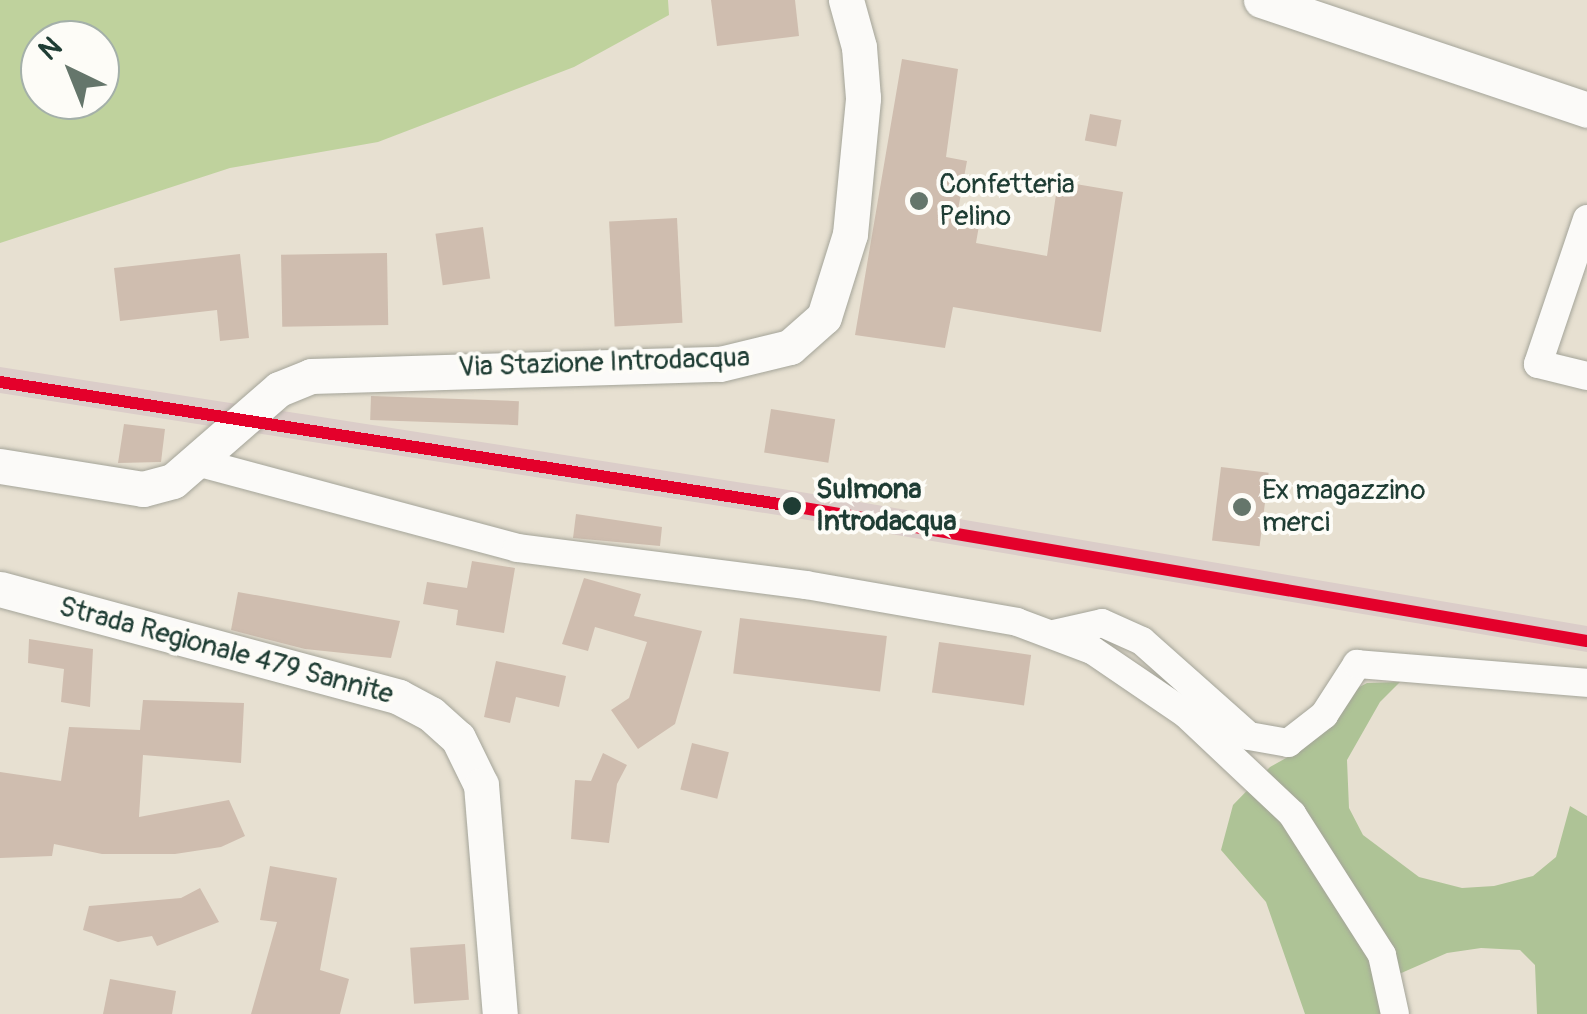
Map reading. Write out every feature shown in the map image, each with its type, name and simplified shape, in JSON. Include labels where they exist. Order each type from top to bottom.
[{"type":"main road","points":[[1261,0],[1587,110]]},
{"type":"main road","name":"Via Stazione Introdacqua","points":[[198,462],[280,389],[311,376],[720,364],[770,355],[803,340],[831,300],[859,176],[863,98],[853,5]]},
{"type":"main road","points":[[0,466],[143,489],[173,482],[198,462]]},
{"type":"main road","name":"Strada Regionale 479 Sannite","points":[[0,589],[400,697],[431,714],[458,738],[481,785],[500,1014]]},
{"type":"street","points":[[1587,219],[1538,364],[1587,376]]},
{"type":"street","points":[[198,462],[517,548],[806,585],[1054,634],[1122,666],[1186,714],[1292,814],[1382,955],[1395,1014]]},
{"type":"street","points":[[1054,634],[1102,623],[1142,641],[1249,736],[1288,743],[1324,715],[1357,664],[1587,683]]},
{"type":"shaded area","points":[[0,367],[795,491],[1587,626],[1587,652],[790,517],[0,393]]},
{"type":"green space","points":[[0,0],[668,0],[669,15],[574,67],[378,142],[230,168],[0,243]]},
{"type":"green space","points":[[1400,682],[1380,702],[1347,760],[1349,808],[1363,835],[1419,877],[1462,888],[1494,886],[1533,876],[1556,857],[1570,806],[1587,816],[1587,1014],[1537,1014],[1535,965],[1520,950],[1481,948],[1447,953],[1399,974],[1403,1014],[1305,1014],[1266,902],[1221,850],[1233,805],[1270,767],[1304,748],[1350,692],[1367,683]]},
{"type":"building","points":[[711,0],[795,0],[799,36],[717,46]]},
{"type":"building","name":"Confetteria Pelino","points":[[902,59],[958,69],[946,157],[967,161],[958,210],[981,214],[976,243],[1047,256],[1058,181],[1123,192],[1101,332],[953,307],[945,348],[855,335]]},
{"type":"building","points":[[1090,114],[1121,120],[1116,147],[1085,141]]},
{"type":"building","points":[[677,218],[682,323],[615,326],[609,222]]},
{"type":"building","points":[[483,227],[490,278],[443,285],[435,234]]},
{"type":"building","points":[[387,253],[388,325],[282,327],[281,255]]},
{"type":"building","points":[[240,254],[249,338],[220,341],[217,310],[120,321],[114,268]]},
{"type":"building","points":[[371,396],[519,401],[518,425],[370,420]]},
{"type":"building","points":[[771,409],[835,419],[828,463],[764,452]]},
{"type":"building","points":[[124,424],[165,429],[161,462],[118,463]]},
{"type":"building","name":"Ex magazzino merci","points":[[1221,467],[1269,473],[1260,546],[1212,540]]},
{"type":"building","points":[[576,514],[662,527],[660,546],[573,538]]},
{"type":"building","points":[[472,561],[515,568],[504,633],[456,625],[458,610],[423,604],[427,582],[467,588]]},
{"type":"building","points":[[584,578],[641,594],[634,616],[702,631],[675,724],[638,749],[611,710],[629,698],[647,642],[595,627],[588,651],[562,644]]},
{"type":"building","points":[[238,592],[400,621],[391,658],[305,649],[231,630]]},
{"type":"building","points":[[740,618],[887,636],[880,692],[733,674]]},
{"type":"building","points":[[29,639],[93,649],[90,707],[61,702],[64,669],[28,663]]},
{"type":"building","points":[[939,642],[1031,655],[1024,705],[932,693]]},
{"type":"building","points":[[496,661],[566,676],[559,707],[516,697],[510,723],[484,717]]},
{"type":"building","points":[[143,700],[244,703],[241,763],[143,755],[139,817],[229,800],[245,836],[221,847],[175,854],[102,854],[54,844],[52,856],[0,858],[0,772],[61,781],[69,727],[140,730]]},
{"type":"building","points":[[692,743],[729,752],[717,799],[680,790]]},
{"type":"building","points":[[603,753],[627,765],[617,784],[609,843],[571,839],[575,780],[591,781]]},
{"type":"building","points":[[270,866],[337,878],[320,970],[349,979],[340,1014],[251,1014],[277,922],[260,920]]},
{"type":"building","points":[[200,888],[219,922],[157,946],[152,936],[118,942],[83,930],[89,906],[181,898]]},
{"type":"building","points":[[465,944],[469,1000],[414,1004],[410,948]]},
{"type":"building","points":[[110,979],[176,991],[172,1014],[103,1014]]},
{"type":"transit line","points":[[0,382],[792,506],[1587,641]]},
{"type":"place","name":"Confetteria Pelino","points":[[919,201]]},
{"type":"place","name":"Sulmona Introdacqua","points":[[792,506]]},
{"type":"place","name":"Ex magazzino merci","points":[[1242,507]]}]
